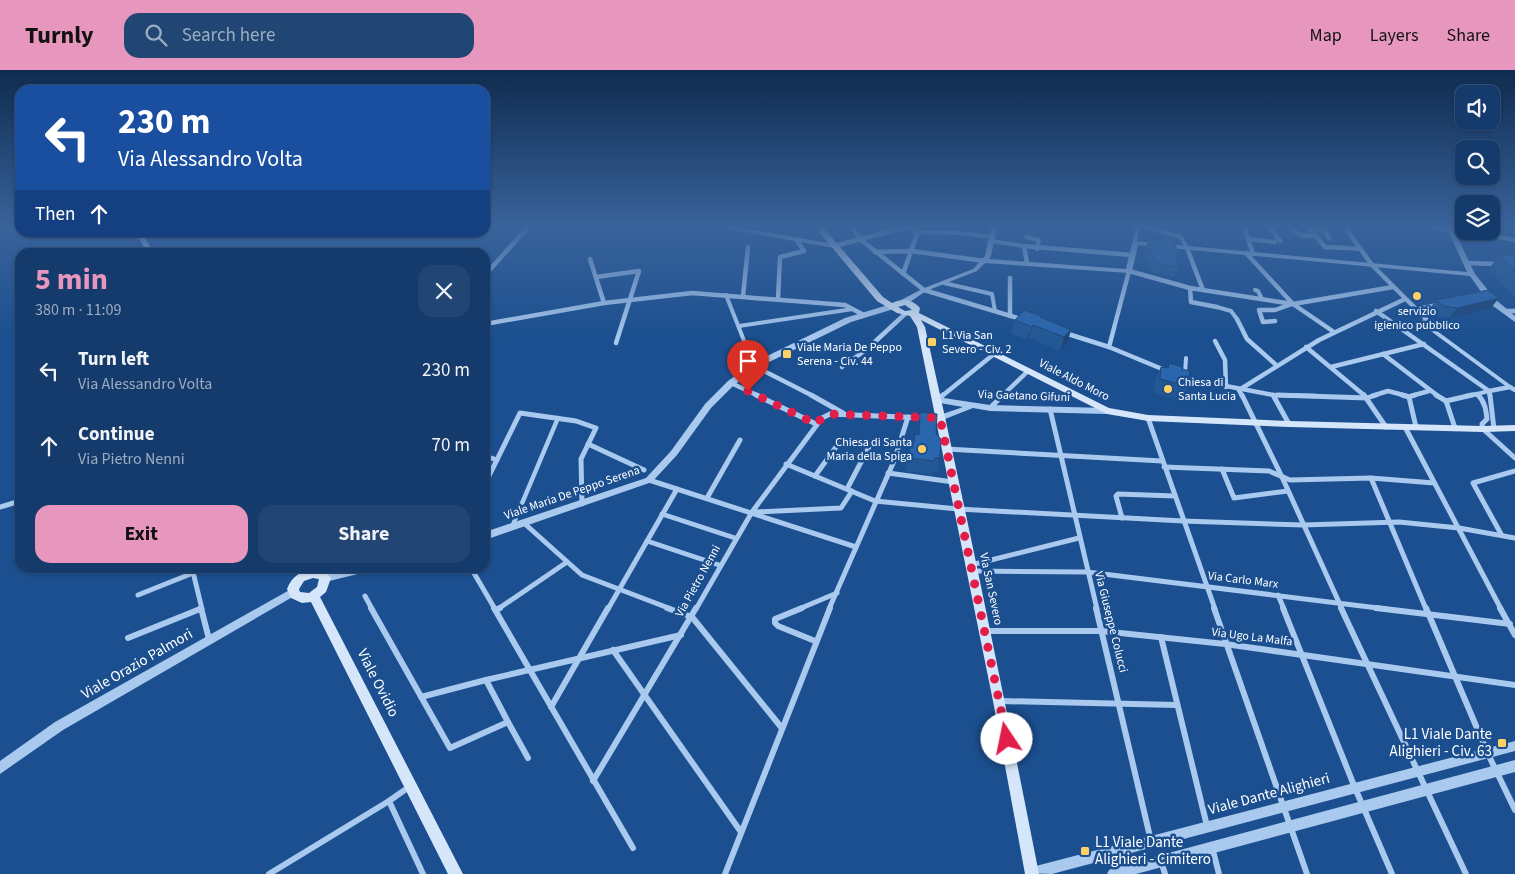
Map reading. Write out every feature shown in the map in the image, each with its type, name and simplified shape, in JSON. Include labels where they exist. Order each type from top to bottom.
[{"type":"main road","points":[[849,264],[880,299],[905,310]]},
{"type":"main road","points":[[904,302],[905,310]]},
{"type":"main road","points":[[904,302],[905,310]]},
{"type":"main road","name":"Viale Aldo Moro","points":[[905,310],[1107,411],[1148,418],[1254,423],[1483,429],[1515,428]]},
{"type":"main road","name":"Via San Severo","points":[[905,310],[921,327],[985,631],[1032,873]]},
{"type":"main road","points":[[303,573],[296,582],[293,592],[299,598],[314,596],[324,587],[325,578],[316,573]]},
{"type":"main road","name":"Viale Ovidio","points":[[314,596],[456,874]]},
{"type":"street","points":[[592,264],[604,303]]},
{"type":"street","points":[[743,296],[746,264]]},
{"type":"street","points":[[778,299],[780,264]]},
{"type":"street","points":[[890,264],[924,290],[1028,321]]},
{"type":"street","points":[[903,274],[906,264]]},
{"type":"street","points":[[904,302],[924,290],[975,270],[982,264]]},
{"type":"street","points":[[1034,264],[1129,271],[1190,288],[1293,304]]},
{"type":"street","points":[[1109,348],[1130,264]]},
{"type":"street","points":[[1193,264],[1203,290]]},
{"type":"street","points":[[1259,264],[1293,304],[1334,332]]},
{"type":"street","points":[[1357,264],[1472,274]]},
{"type":"street","points":[[1466,264],[1488,295],[1515,320]]},
{"type":"street","points":[[1486,264],[1505,264]]},
{"type":"street","points":[[1372,265],[1416,309],[1425,321],[1515,390]]},
{"type":"street","points":[[596,277],[639,271],[616,343]]},
{"type":"street","points":[[1010,278],[1010,316]]},
{"type":"street","points":[[944,283],[992,294],[994,311]]},
{"type":"street","points":[[1275,321],[1263,322],[1259,310],[1275,310],[1293,304],[1393,287]]},
{"type":"street","points":[[1190,288],[1191,302],[1231,311],[1240,331],[1256,350],[1275,364]]},
{"type":"street","points":[[1256,290],[1258,290],[1262,299]]},
{"type":"street","points":[[490,323],[604,303],[692,293],[845,305],[862,314]]},
{"type":"street","points":[[726,295],[754,366],[830,405],[843,414],[940,418],[971,406]]},
{"type":"street","points":[[1479,296],[1488,295]]},
{"type":"street","points":[[842,367],[860,357],[867,347],[905,310],[914,296]]},
{"type":"street","points":[[875,310],[880,299]]},
{"type":"street","points":[[1238,390],[1275,364],[1306,347],[1376,311],[1405,299]]},
{"type":"street","points":[[1416,309],[1444,303]]},
{"type":"street","points":[[739,326],[853,309]]},
{"type":"street","name":"Viale Maria De Peppo Serena","points":[[490,534],[525,524],[648,480],[674,453],[708,406],[731,383],[754,366],[862,314],[875,310],[905,310]]},
{"type":"street","points":[[1376,311],[1488,392],[1494,429]]},
{"type":"street","points":[[1504,311],[1515,312]]},
{"type":"street","points":[[1062,332],[1109,348],[1173,374]]},
{"type":"street","points":[[1215,341],[1225,360],[1226,387]]},
{"type":"street","points":[[1331,367],[1424,344]]},
{"type":"street","points":[[1306,347],[1367,398],[1386,427]]},
{"type":"street","points":[[937,400],[994,354]]},
{"type":"street","points":[[1383,354],[1429,391],[1446,401],[1455,428]]},
{"type":"street","points":[[1186,358],[1183,378],[1238,390],[1273,395],[1367,398],[1388,391],[1409,397],[1429,391]]},
{"type":"street","points":[[990,408],[1028,371]]},
{"type":"street","points":[[731,383],[816,424]]},
{"type":"street","points":[[1446,401],[1510,387]]},
{"type":"street","points":[[1238,390],[1282,477],[1366,663],[1466,874]]},
{"type":"street","points":[[1477,394],[1484,400],[1486,411],[1487,419],[1482,424],[1483,429],[1515,458]]},
{"type":"street","points":[[1273,395],[1289,424]]},
{"type":"street","points":[[1409,397],[1416,427]]},
{"type":"street","points":[[937,400],[971,406]]},
{"type":"street","name":"Via Gaetano Gifuni","points":[[971,406],[1107,411]]},
{"type":"street","name":"Via Giuseppe Colucci","points":[[1050,409],[1152,841]]},
{"type":"street","points":[[490,473],[520,413],[558,418],[596,428],[581,458],[582,504]]},
{"type":"street","name":"Via Pietro Nenni","points":[[593,781],[646,696],[735,538],[752,512],[816,424],[826,415],[843,414]]},
{"type":"street","points":[[725,874],[816,641],[875,501],[894,461],[908,417]]},
{"type":"street","points":[[511,528],[558,418]]},
{"type":"street","points":[[1148,418],[1205,587],[1307,874]]},
{"type":"street","points":[[1405,427],[1515,635]]},
{"type":"street","points":[[707,498],[740,440]]},
{"type":"street","points":[[752,512],[841,508],[870,445],[841,440],[815,476]]},
{"type":"street","points":[[588,444],[644,470]]},
{"type":"street","points":[[946,449],[1060,456],[1222,470],[1269,471],[1290,480],[1372,478],[1434,483]]},
{"type":"street","points":[[490,458],[497,460]]},
{"type":"street","points":[[786,464],[875,501],[958,509],[1183,521],[1303,525],[1390,522],[1459,528],[1515,538]]},
{"type":"street","points":[[1222,470],[1234,498],[1288,491]]},
{"type":"street","points":[[1501,534],[1472,483],[1515,471]]},
{"type":"street","points":[[888,473],[953,482]]},
{"type":"street","points":[[1372,478],[1457,676],[1488,754],[1515,810]]},
{"type":"street","points":[[648,480],[856,547]]},
{"type":"street","points":[[551,707],[677,489]]},
{"type":"street","points":[[1122,518],[1116,496],[1118,494],[1175,496]]},
{"type":"street","points":[[0,506],[15,502]]},
{"type":"street","points":[[662,514],[735,538]]},
{"type":"street","points":[[525,524],[582,575],[692,617],[782,727]]},
{"type":"street","points":[[972,568],[1079,538]]},
{"type":"street","points":[[647,541],[720,565]]},
{"type":"street","points":[[496,610],[567,562]]},
{"type":"street","name":"Via Carlo Marx","points":[[972,568],[1087,572],[1510,624]]},
{"type":"street","points":[[138,595],[186,573]]},
{"type":"street","points":[[194,573],[200,609],[209,640]]},
{"type":"street","points":[[325,578],[346,573]]},
{"type":"street","points":[[474,573],[633,848]]},
{"type":"street","name":"Viale Orazio Palmori","points":[[0,768],[59,726],[293,592]]},
{"type":"street","points":[[816,641],[778,626],[775,619],[837,594]]},
{"type":"street","points":[[1278,595],[1355,788],[1392,874]]},
{"type":"street","points":[[365,596],[450,748],[508,722]]},
{"type":"street","points":[[128,638],[200,609]]},
{"type":"street","name":"Via Ugo La Malfa","points":[[985,631],[1101,631],[1225,644],[1515,684]]},
{"type":"street","points":[[421,696],[529,669],[681,635]]},
{"type":"street","points":[[1161,637],[1207,827]]},
{"type":"street","points":[[613,650],[741,832]]},
{"type":"street","points":[[486,680],[528,758]]},
{"type":"street","points":[[999,701],[1177,705]]},
{"type":"street","name":"Viale Dante Alighieri","points":[[1032,873],[1515,746]]},
{"type":"street","points":[[1113,874],[1515,766]]},
{"type":"street","points":[[269,874],[412,786]]},
{"type":"street","points":[[389,800],[422,874]]},
{"type":"street","points":[[1212,847],[1219,874]]},
{"type":"street","points":[[1161,861],[1164,874]]},
{"type":"building","points":[[1160,264],[1178,264],[1179,267]]},
{"type":"building","points":[[1508,264],[1515,264],[1515,272]]},
{"type":"building","points":[[1488,290],[1499,298],[1457,308],[1444,306],[1436,300]]},
{"type":"building","points":[[1024,310],[1071,330],[1064,337],[1015,320]]},
{"type":"building","points":[[1169,363],[1190,371],[1188,386],[1160,379],[1161,367],[1168,368]]},
{"type":"building","points":[[920,412],[937,414],[936,434],[941,439],[940,458],[935,458],[935,461],[908,458],[911,441],[914,442],[915,434],[919,435]]},
{"type":"place","name":"servizio igienico pubblico","points":[[1417,296]]},
{"type":"place","name":"L1 Via San Severo - Civ. 2","points":[[932,342]]},
{"type":"place","name":"Viale Maria De Peppo Serena - Civ. 44","points":[[787,354]]},
{"type":"place","name":"Chiesa di Santa Lucia","points":[[1168,389]]},
{"type":"place","name":"Chiesa di Santa Maria della Spiga","points":[[922,449]]},
{"type":"place","name":"L1 Viale Dante Alighieri - Civ. 63","points":[[1502,743]]},
{"type":"place","name":"L1 Viale Dante Alighieri - Cimitero","points":[[1085,851]]},
{"type":"route","points":[[748,391],[816,424],[826,415],[830,414],[940,418],[1007,739]]}]
